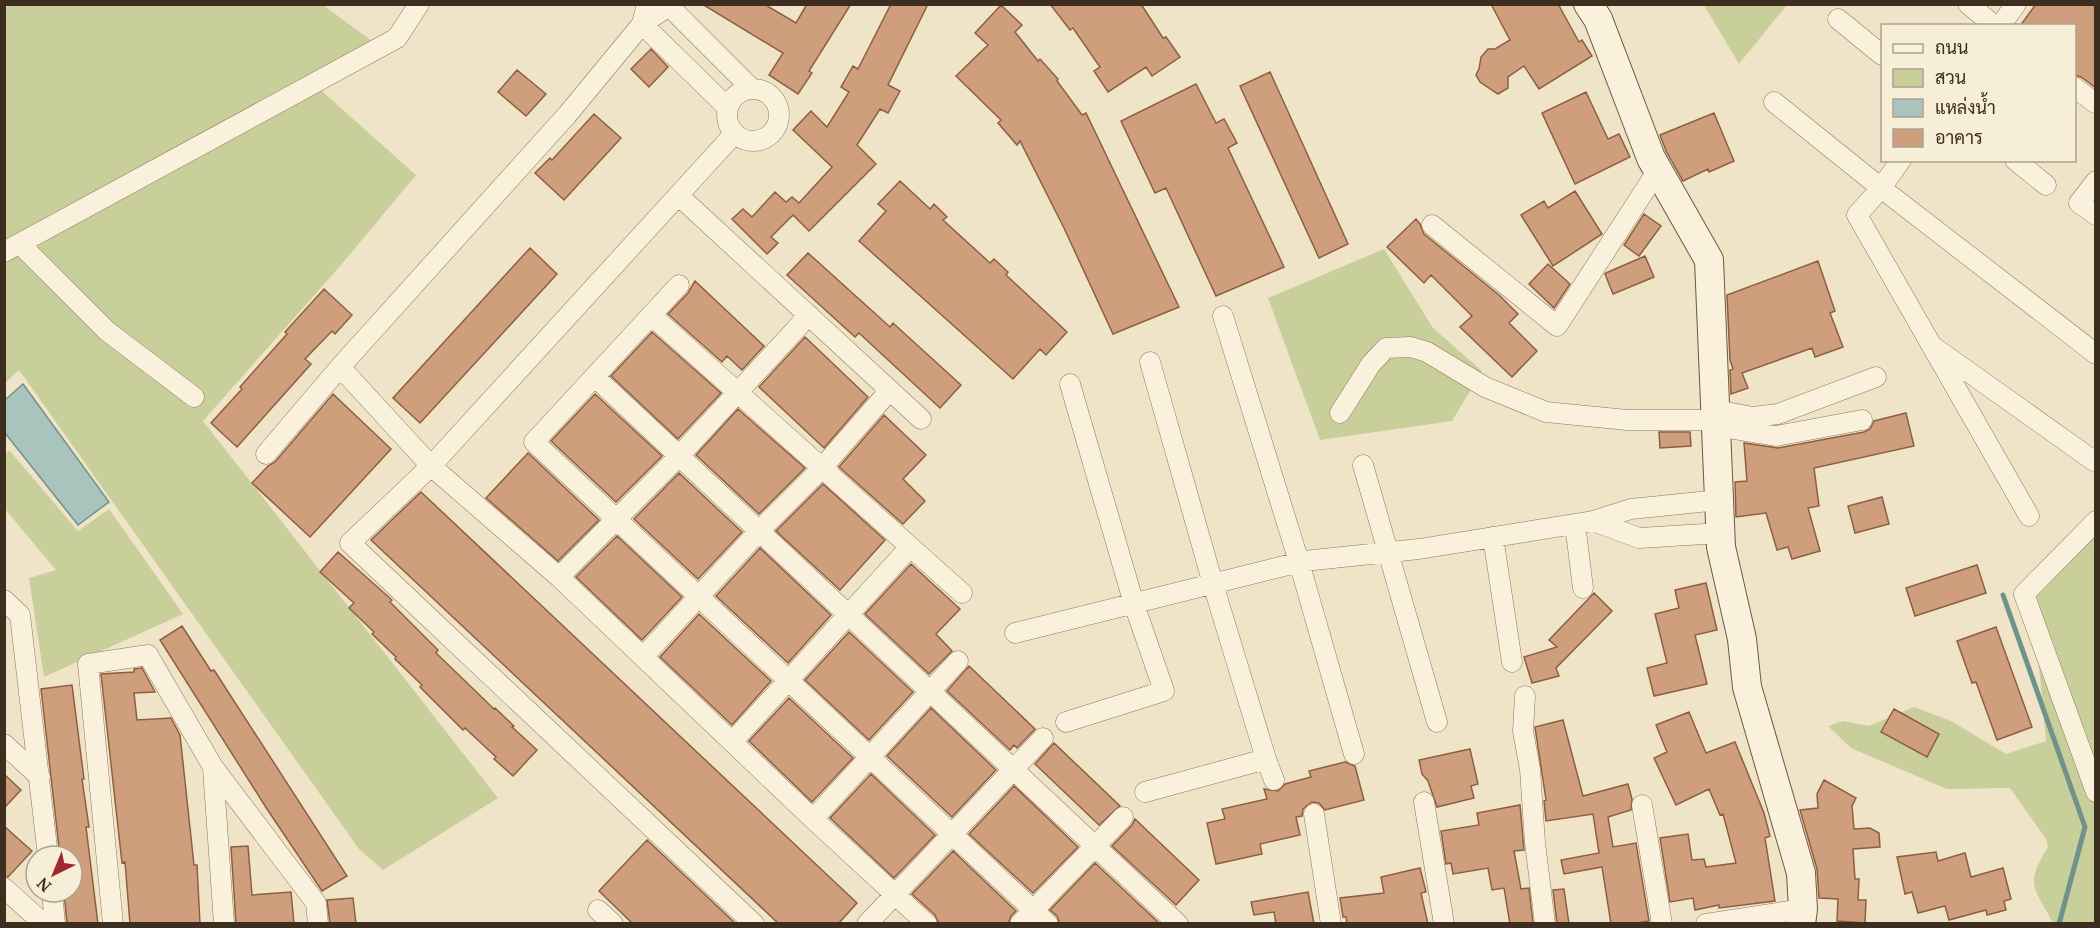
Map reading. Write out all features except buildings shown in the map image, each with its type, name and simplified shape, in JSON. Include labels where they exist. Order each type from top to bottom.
[{"type":"street","points":[[194,397],[107,331],[12,248],[397,38],[419,4]]},
{"type":"street","points":[[642,24],[647,4]]},
{"type":"street","points":[[1588,4],[1598,19],[1658,170],[1709,260],[1721,547],[1742,639],[1747,687],[1801,873],[1802,916],[1706,924]]},
{"type":"street","points":[[1968,4],[1993,24]]},
{"type":"street","points":[[2001,24],[2016,4]]},
{"type":"street","points":[[266,454],[340,367],[567,115],[642,24],[671,6],[752,89]]},
{"type":"street","points":[[1838,19],[1881,54]]},
{"type":"street","points":[[642,24],[728,108]]},
{"type":"street","points":[[752,89],[760,90],[774,99],[780,114],[779,122],[776,129],[763,139],[747,140],[735,133],[729,124],[728,108],[737,94],[752,89]]},
{"type":"street","points":[[2076,89],[2095,103]]},
{"type":"street","points":[[1774,102],[2096,354]]},
{"type":"street","points":[[735,133],[431,466],[350,543],[754,924]]},
{"type":"street","points":[[1900,162],[1881,188],[1857,215],[2029,516]]},
{"type":"street","points":[[2017,162],[2046,185]]},
{"type":"street","points":[[1432,225],[1557,326],[1658,170]]},
{"type":"street","points":[[2096,181],[2079,203],[2096,215]]},
{"type":"street","points":[[678,195],[921,419]]},
{"type":"street","points":[[679,285],[534,442],[952,834],[1027,917],[1048,924]]},
{"type":"street","points":[[651,315],[962,593]]},
{"type":"street","points":[[559,577],[679,456],[809,315]]},
{"type":"street","points":[[1222,316],[1299,562],[1354,754]]},
{"type":"street","points":[[1929,343],[2094,461]]},
{"type":"street","points":[[1340,413],[1371,364],[1386,348],[1411,347],[1427,352],[1485,387],[1546,412],[1628,420],[1715,419],[1778,414],[1876,377]]},
{"type":"street","points":[[1150,362],[1213,584],[1274,780]]},
{"type":"street","points":[[340,367],[431,466],[559,577],[813,819],[927,924]]},
{"type":"street","points":[[595,377],[1175,923]]},
{"type":"street","points":[[1066,722],[1164,691],[1134,604],[1070,384]]},
{"type":"street","points":[[644,656],[759,531],[821,469],[890,390]]},
{"type":"street","points":[[1715,419],[1776,436],[1862,420]]},
{"type":"street","points":[[1363,465],[1437,722]]},
{"type":"street","points":[[1015,633],[1299,562],[1493,537],[1584,522],[1631,509],[1719,500]]},
{"type":"street","points":[[2096,521],[2024,594],[2096,792]]},
{"type":"street","points":[[1584,522],[1639,538],[1720,533]]},
{"type":"street","points":[[1583,588],[1584,522]]},
{"type":"street","points":[[1493,537],[1512,662]]},
{"type":"street","points":[[733,741],[910,547]]},
{"type":"street","points":[[4,600],[20,615],[47,844]]},
{"type":"street","points":[[113,924],[88,664],[148,655],[213,767],[316,903],[318,924]]},
{"type":"street","points":[[813,819],[958,661]]},
{"type":"street","points":[[1525,696],[1523,731],[1530,769],[1535,843],[1545,924]]},
{"type":"street","points":[[867,924],[1043,738]]},
{"type":"street","points":[[4,744],[40,777]]},
{"type":"street","points":[[1145,792],[1266,759]]},
{"type":"street","points":[[213,767],[224,924]]},
{"type":"street","points":[[1424,802],[1444,924]]},
{"type":"street","points":[[1642,804],[1662,924]]},
{"type":"street","points":[[1314,814],[1331,924]]},
{"type":"street","points":[[1027,917],[1123,817]]},
{"type":"street","points":[[4,888],[44,924]]},
{"type":"street","points":[[53,904],[55,924]]},
{"type":"street","points":[[598,910],[613,924]]},
{"type":"green space","points":[[9,5],[323,5],[372,41],[306,77],[416,175],[341,265],[203,421],[498,798],[383,870],[359,849],[19,370],[5,383],[4,9]]},
{"type":"green space","points":[[1704,5],[1787,5],[1739,64]]},
{"type":"green space","points":[[1384,249],[1433,328],[1482,371],[1452,421],[1320,440],[1268,298]]},
{"type":"green space","points":[[10,451],[78,531],[109,509],[183,614],[44,677],[29,578],[56,570],[5,509],[4,454]]},
{"type":"green space","points":[[2095,528],[2095,923],[2053,923],[2034,886],[2036,870],[2048,847],[2046,839],[2010,788],[1947,789],[1851,748],[1828,726],[1843,721],[1869,726],[1914,707],[1951,721],[2006,754],[2046,741],[2032,592]]},
{"type":"water","points":[[23,384],[109,502],[78,525],[5,433],[5,400]]},
{"type":"waterway","points":[[2003,595],[2085,827],[2059,924]]}]
